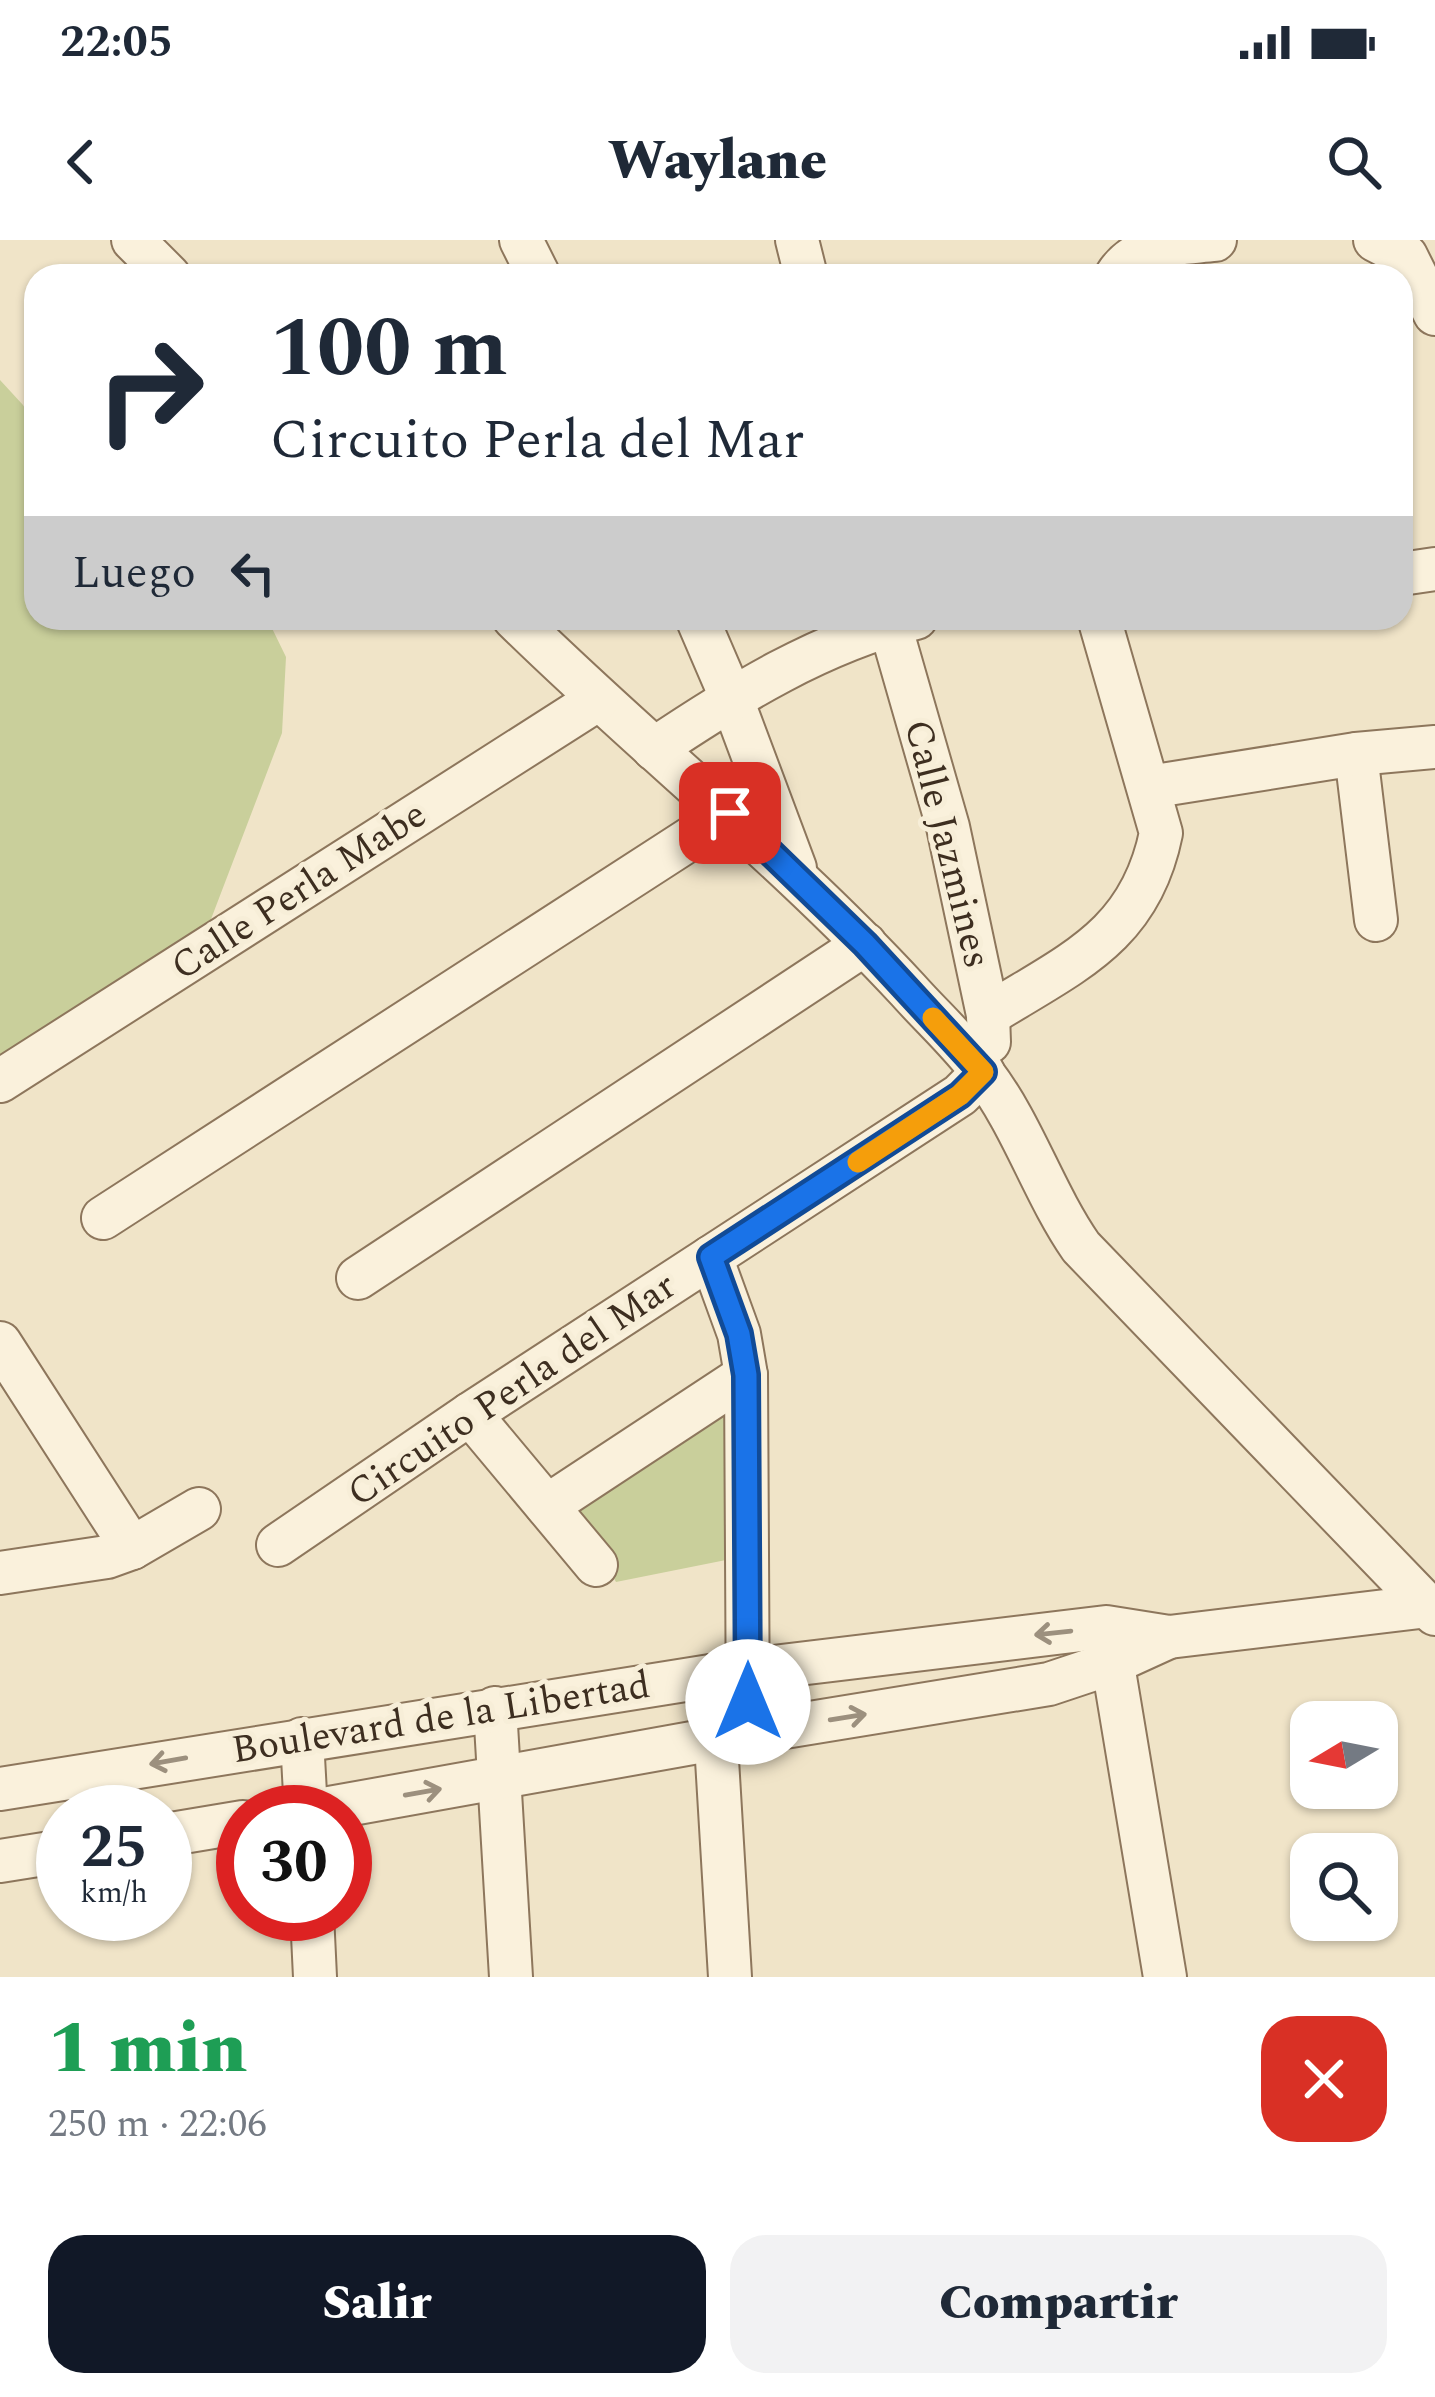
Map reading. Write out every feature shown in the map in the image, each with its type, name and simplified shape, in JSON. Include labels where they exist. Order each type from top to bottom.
[{"type":"street","points":[[133,240],[157,264]]},
{"type":"street","points":[[1125,264],[1148,244],[1215,240]]},
{"type":"street","points":[[1376,240],[1406,256],[1410,264]]},
{"type":"street","points":[[1413,270],[1435,314]]},
{"type":"street","name":"Boulevard de la Libertad","points":[[526,630],[597,700],[730,813],[865,944],[983,1072],[1053,1206],[1081,1247],[1432,1608]]},
{"type":"street","points":[[702,630],[799,880]]},
{"type":"street","points":[[654,748],[731,697],[874,630]]},
{"type":"street","name":"Calle Jazmines","points":[[900,630],[988,1015],[983,1072]]},
{"type":"street","points":[[988,1015],[1090,951],[1118,927],[1154,865],[1161,832],[1103,630]]},
{"type":"street","name":"Calle Perla Mabe","points":[[0,1081],[597,700]]},
{"type":"street","points":[[1149,787],[1356,754],[1435,747]]},
{"type":"street","points":[[1356,754],[1376,920]]},
{"type":"street","points":[[103,1218],[730,813]]},
{"type":"street","points":[[358,1278],[865,944]]},
{"type":"street","name":"Circuito Perla del Mar","points":[[278,1545],[946,1104],[983,1072]]},
{"type":"street","points":[[711,1257],[739,1334],[746,1375],[730,1673],[730,1977]]},
{"type":"street","points":[[6,1362],[133,1549]]},
{"type":"street","points":[[547,1507],[746,1375]]},
{"type":"street","points":[[470,1414],[596,1565]]},
{"type":"street","points":[[0,1574],[133,1549],[200,1509]]},
{"type":"street","name":"Boulevard de la Libertad","points":[[0,1790],[730,1673],[1109,1646],[1432,1608]]},
{"type":"street","points":[[1109,1646],[1165,1977]]},
{"type":"street","name":"Boulevard de la Libertad","points":[[372,1801],[1049,1684],[1109,1646]]},
{"type":"street","points":[[495,1708],[511,1977]]},
{"type":"street","points":[[302,1739],[305,1785]]},
{"type":"street","points":[[0,1861],[36,1855]]},
{"type":"street","points":[[313,1941],[315,1977]]},
{"type":"green space","points":[[0,380],[24,407],[24,630],[273,630],[286,657],[282,733],[208,927],[0,1068]]},
{"type":"green space","points":[[736,1402],[741,1557],[616,1582],[577,1512]]},
{"type":"slow traffic","points":[[858,1162],[960,1095],[983,1072],[933,1018]]},
{"type":"route","points":[[730,813],[865,944],[983,1072],[960,1095],[711,1257],[739,1334],[746,1375],[748,1702]]}]
